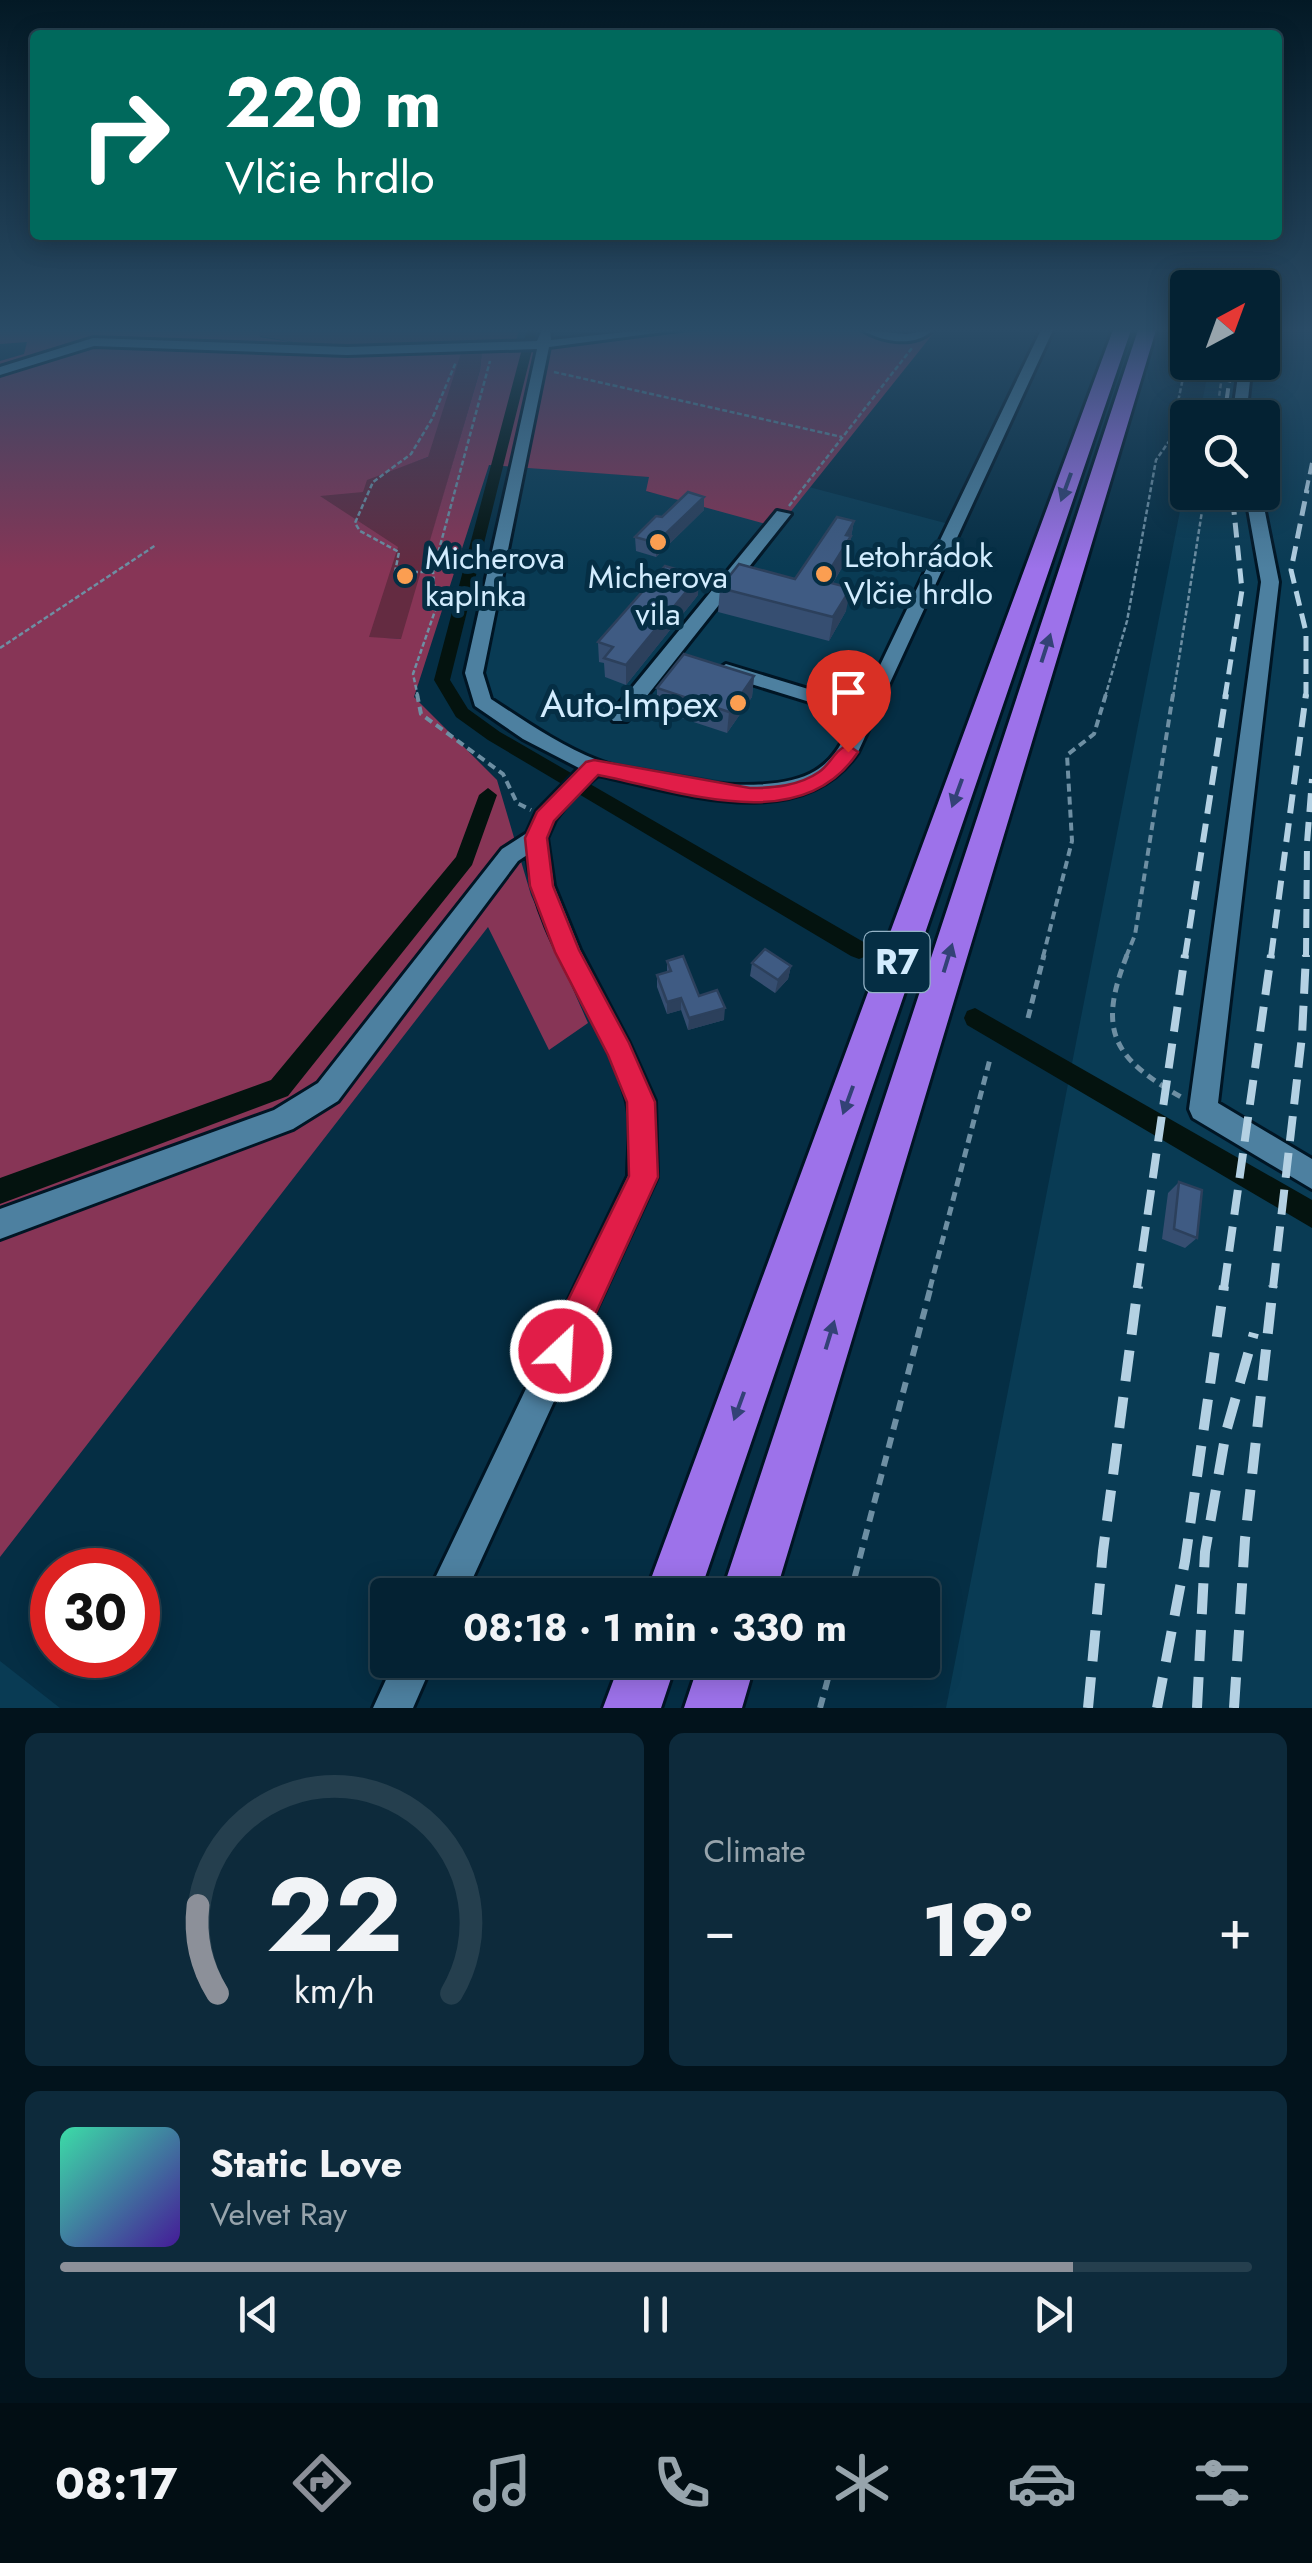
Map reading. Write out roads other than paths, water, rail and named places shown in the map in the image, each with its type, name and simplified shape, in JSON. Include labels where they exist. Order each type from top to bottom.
[{"type":"highway","name":"R7","points":[[678,1578],[1094,410]]},
{"type":"highway","name":"R7","points":[[753,1578],[1121,410]]},
{"type":"highway","points":[[632,1708],[643,1678]]},
{"type":"highway","points":[[713,1708],[722,1678]]},
{"type":"street","points":[[529,410],[474,672],[482,702],[590,771],[750,796],[796,791],[838,767],[1010,410]]},
{"type":"street","points":[[1256,510],[1270,582],[1203,1108],[1312,1175]]},
{"type":"street","points":[[620,716],[690,659],[783,514]]},
{"type":"street","points":[[690,659],[866,713]]},
{"type":"street","points":[[0,1224],[282,1120],[328,1092],[510,855],[540,827],[564,793],[590,771]]},
{"type":"street","points":[[454,1578],[643,1177],[641,1102],[620,1051],[568,952],[542,886],[540,827]]},
{"type":"street","points":[[393,1708],[407,1678]]},
{"type":"waterway","points":[[512,410],[442,680],[462,713],[494,736],[859,950]]},
{"type":"waterway","points":[[0,1191],[279,1088],[465,860],[488,795]]},
{"type":"waterway","points":[[975,1018],[1312,1215]]},
{"type":"railway","points":[[1306,492],[1312,463]]},
{"type":"railway","points":[[1306,694],[1306,632],[1291,570],[1307,490]]},
{"type":"railway","points":[[1225,697],[1242,590],[1234,510]]},
{"type":"railway","points":[[1185,957],[1226,694]]},
{"type":"railway","points":[[1271,957],[1306,694]]},
{"type":"railway","points":[[1306,957],[1312,779]]},
{"type":"railway","points":[[1137,1288],[1185,955]]},
{"type":"railway","points":[[1224,1288],[1271,955]]},
{"type":"railway","points":[[1273,1288],[1302,1036],[1306,955]]},
{"type":"railway","points":[[1088,1708],[1103,1551],[1138,1286]]},
{"type":"railway","points":[[1157,1708],[1185,1561],[1224,1286]]},
{"type":"railway","points":[[1234,1708],[1245,1539],[1273,1286]]},
{"type":"railway","points":[[1197,1708],[1205,1552],[1226,1432],[1254,1333]]},
{"type":"place","name":"Micherova vila","points":[[658,542]]},
{"type":"place","name":"Letohrádok Vlčie hrdlo","points":[[824,574]]},
{"type":"place","name":"Micherova kaplnka","points":[[405,576]]},
{"type":"place","name":"Auto-Impex","points":[[738,703]]}]
